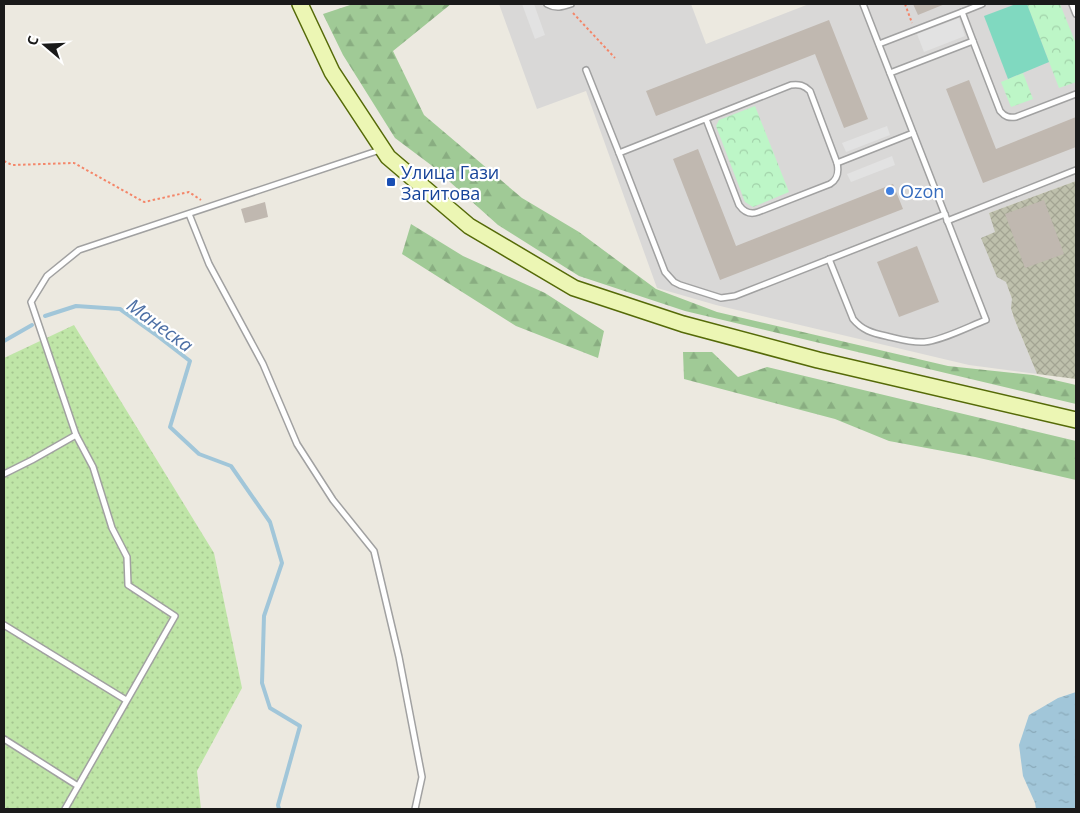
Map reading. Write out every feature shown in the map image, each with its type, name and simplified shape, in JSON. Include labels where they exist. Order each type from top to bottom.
[{"type":"main road","points":[[300,4],[332,72],[388,157],[469,226],[574,288],[683,324],[799,355],[1076,420]]},
{"type":"lane","points":[[547,4],[557,8],[568,5]]},
{"type":"lane","points":[[830,259],[853,319],[864,329],[877,334],[924,342],[986,320],[863,4]]},
{"type":"lane","points":[[879,44],[982,4]]},
{"type":"lane","points":[[1072,4],[1076,14]]},
{"type":"lane","points":[[962,12],[1000,111],[1006,117],[1016,117],[1076,94]]},
{"type":"lane","points":[[890,73],[973,40]]},
{"type":"lane","points":[[586,70],[665,272],[674,282],[680,285],[728,298],[945,214]]},
{"type":"lane","points":[[619,153],[791,85],[796,84],[810,91],[837,163],[837,178],[830,184],[758,212],[747,212],[739,205],[706,119]]},
{"type":"lane","points":[[837,163],[913,133]]},
{"type":"lane","points":[[65,809],[175,616],[128,585],[127,557],[112,528],[93,467],[76,434],[31,302],[47,276],[79,250],[383,149]]},
{"type":"lane","points":[[947,220],[1076,170]]},
{"type":"lane","points":[[189,214],[209,264],[263,364],[297,444],[333,500],[374,551],[399,657],[422,777],[415,809]]},
{"type":"lane","points":[[4,474],[76,434]]},
{"type":"lane","points":[[4,626],[126,700]]},
{"type":"lane","points":[[4,739],[78,786]]},
{"type":"path","points":[[905,4],[915,30]]},
{"type":"path","points":[[568,5],[615,58]]},
{"type":"path","points":[[4,161],[12,164],[74,163],[144,202],[188,192],[211,207]]},
{"type":"shaded area","points":[[499,4],[691,4],[706,44],[809,4],[1076,4],[1076,181],[989,213],[996,232],[1006,282],[1012,299],[1012,313],[1037,374],[969,365],[716,305],[657,288],[586,91],[537,109]]},
{"type":"shaded area","points":[[522,4],[534,4],[545,35],[535,39]]},
{"type":"shaded area","points":[[959,18],[965,36],[924,52],[917,34]]},
{"type":"shaded area","points":[[887,126],[890,135],[846,152],[842,143]]},
{"type":"shaded area","points":[[892,156],[895,165],[851,182],[847,174]]},
{"type":"shaded area","points":[[1076,181],[1076,379],[1037,374],[1014,318],[1011,308],[1012,299],[1006,282],[997,277],[981,238],[995,232],[989,213]]},
{"type":"green space","points":[[353,4],[451,4],[393,51],[424,115],[522,198],[579,232],[656,289],[717,312],[948,366],[1033,375],[1076,385],[1076,404],[685,311],[579,276],[498,225],[431,165],[395,138],[343,55],[323,14]]},
{"type":"green space","points":[[1016,4],[1027,4],[1049,62],[1008,79],[984,16]]},
{"type":"green space","points":[[1027,4],[1060,4],[1076,44],[1076,82],[1059,88]]},
{"type":"green space","points":[[1023,73],[1033,99],[1011,107],[1001,82]]},
{"type":"green space","points":[[755,106],[789,192],[753,207],[745,202],[716,126],[719,120]]},
{"type":"green space","points":[[411,224],[463,256],[545,293],[604,331],[598,358],[516,326],[402,254]]},
{"type":"green space","points":[[74,325],[214,553],[242,688],[197,771],[201,809],[4,809],[4,358]]},
{"type":"green space","points":[[683,352],[712,352],[738,377],[767,367],[1076,441],[1076,480],[975,457],[889,441],[835,419],[684,379]]},
{"type":"water","points":[[1076,692],[1076,809],[1036,809],[1023,776],[1019,745],[1029,715],[1058,698]]},
{"type":"building","points":[[913,4],[945,4],[918,15]]},
{"type":"building","points":[[829,20],[868,119],[844,128],[815,54],[656,116],[646,91]]},
{"type":"building","points":[[969,80],[996,149],[1076,117],[1076,147],[983,183],[946,89]]},
{"type":"building","points":[[698,149],[736,246],[893,184],[903,209],[720,280],[673,159]]},
{"type":"building","points":[[1044,200],[1064,254],[1025,268],[1005,214]]},
{"type":"building","points":[[265,202],[268,217],[245,223],[241,209]]},
{"type":"building","points":[[917,246],[939,302],[899,317],[877,262]]},
{"type":"waterway","name":"Манеска","points":[[45,316],[76,306],[120,309],[190,361],[170,427],[199,454],[231,466],[270,522],[282,563],[264,616],[262,683],[270,708],[300,726],[278,805],[279,809]]},
{"type":"waterway","name":"Манеска","points":[[4,341],[32,325]]},
{"type":"place","name":"Улица Гази Загитова","points":[[391,182]]},
{"type":"place","name":"Ozon","points":[[890,191]]}]
